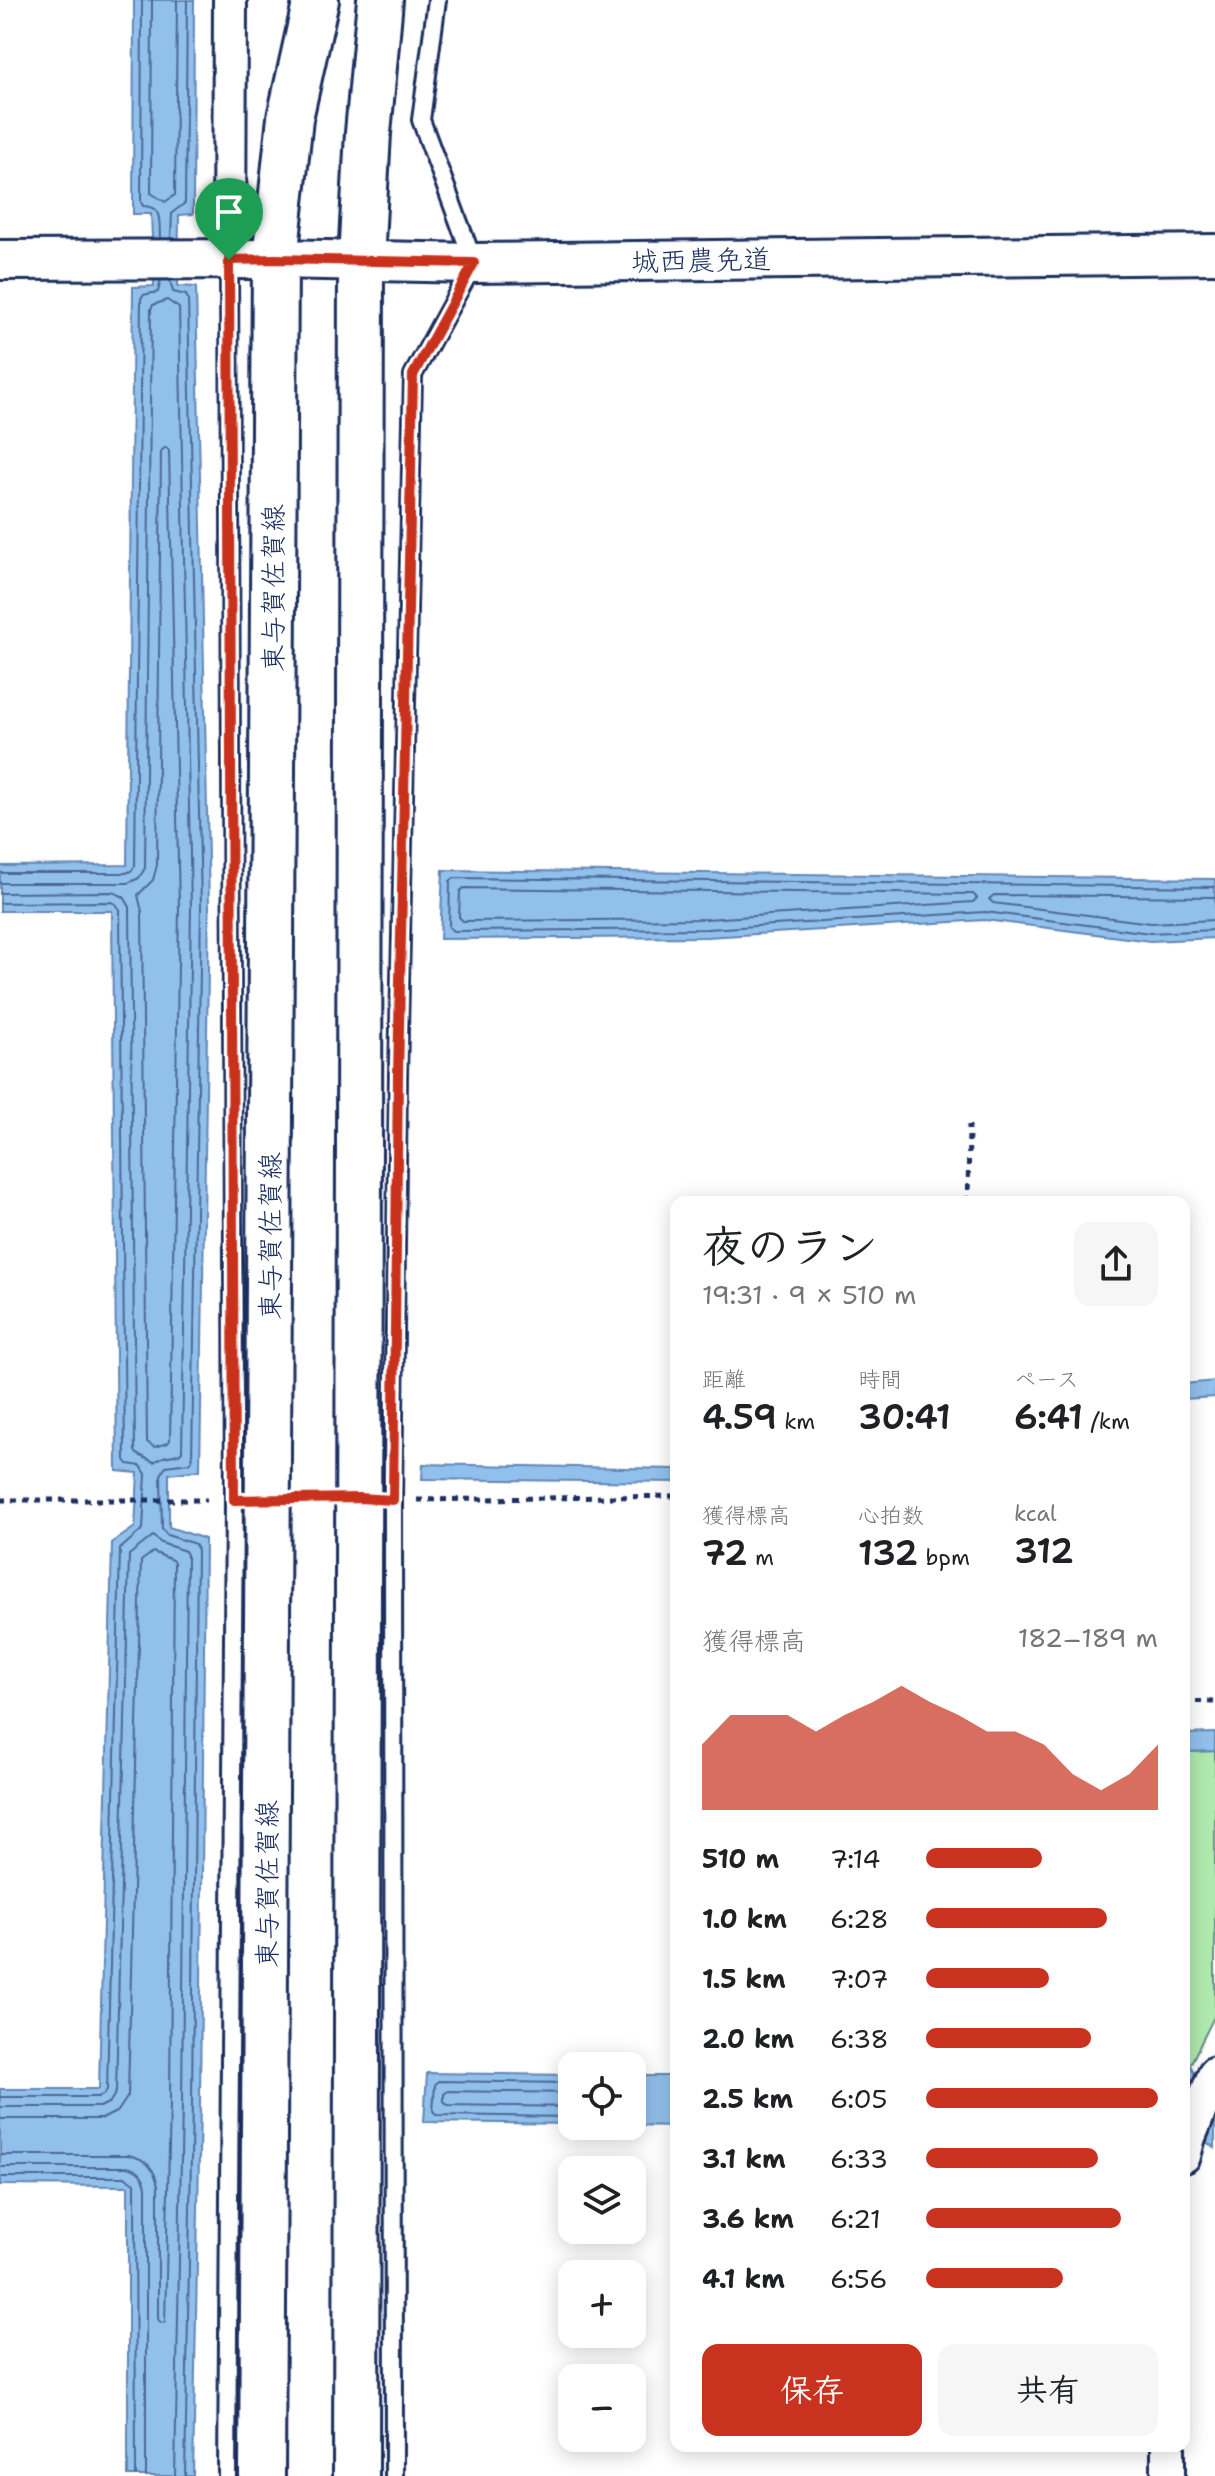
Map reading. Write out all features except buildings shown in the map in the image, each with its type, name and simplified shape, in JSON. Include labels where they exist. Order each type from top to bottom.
[{"type":"main road","name":"東与賀佐賀線","points":[[262,2476],[275,259],[290,118],[316,0]]},
{"type":"main road","points":[[356,2476],[361,260],[380,0]]},
{"type":"street","points":[[229,260],[230,0]]},
{"type":"street","name":"城西農免道","points":[[0,260],[275,259],[474,263],[1215,254]]},
{"type":"street","points":[[1190,2137],[1212,2082]]},
{"type":"street","points":[[1168,2452],[1168,2476]]},
{"type":"lane","points":[[394,2476],[393,1500],[398,1076],[413,375],[474,263],[421,120],[437,0]]},
{"type":"lane","points":[[227,2476],[234,1516],[229,260]]},
{"type":"path","points":[[968,1196],[969,1125]]},
{"type":"path","points":[[393,1500],[670,1496]]},
{"type":"path","points":[[0,1500],[178,1501]]},
{"type":"path","points":[[1190,1701],[1215,1702]]},
{"type":"green space","points":[[1215,1751],[1215,2015],[1190,2065],[1190,1752]]},
{"type":"water","points":[[134,0],[194,0],[193,214],[179,215],[178,286],[196,287],[209,907],[200,1470],[169,1474],[169,1527],[205,1539],[193,2476],[128,2476],[128,2186],[0,2185],[0,2089],[99,2089],[112,1543],[135,1527],[138,1473],[117,1471],[112,911],[0,911],[0,866],[127,865],[133,287],[154,286],[151,214],[133,214]]},
{"type":"water","points":[[443,870],[1215,879],[1215,938],[1150,941],[985,920],[707,937],[440,939]]},
{"type":"water","points":[[1215,1381],[1215,1397],[1190,1399],[1190,1383]]},
{"type":"water","points":[[423,1464],[670,1469],[670,1482],[422,1479]]},
{"type":"water","points":[[1215,1733],[1215,1751],[1190,1752],[1190,1734]]},
{"type":"water","points":[[1190,2065],[1215,2110],[1215,2148],[1190,2131]]},
{"type":"water","points":[[427,2073],[558,2075],[558,2124],[424,2122]]},
{"type":"water","points":[[646,2076],[670,2076],[670,2126],[646,2125]]},
{"type":"route","points":[[229,260],[474,263],[413,375],[398,1076],[393,1500],[234,1500],[229,260]]}]
